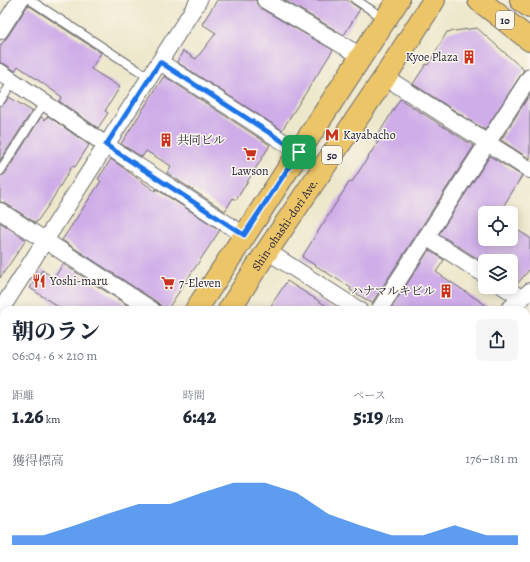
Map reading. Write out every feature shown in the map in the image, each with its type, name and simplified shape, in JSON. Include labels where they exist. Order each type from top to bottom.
[{"type":"main road","name":"50","points":[[199,306],[398,0]]},
{"type":"main road","name":"Shin-ohashi-dori Ave.","points":[[232,306],[385,77],[434,0]]},
{"type":"main road","name":"10","points":[[479,0],[530,40]]},
{"type":"main road","name":"10","points":[[521,0],[530,7]]},
{"type":"street","points":[[0,31],[20,0]]},
{"type":"street","points":[[3,306],[199,0]]},
{"type":"street","points":[[265,0],[362,56]]},
{"type":"street","points":[[160,62],[299,152]]},
{"type":"street","points":[[7,76],[106,145],[244,235]]},
{"type":"street","points":[[385,77],[530,170]]},
{"type":"street","points":[[382,306],[530,77]]},
{"type":"street","points":[[0,211],[146,306]]},
{"type":"street","points":[[426,237],[478,270]]},
{"type":"street","points":[[267,251],[353,306]]},
{"type":"street","points":[[512,306],[526,294]]},
{"type":"lane","points":[[30,0],[150,78]]},
{"type":"lane","points":[[356,0],[386,19]]},
{"type":"lane","points":[[0,101],[7,76]]},
{"type":"lane","points":[[0,171],[44,103]]},
{"type":"building","points":[[217,0],[256,0],[260,8],[333,50],[282,130],[177,62],[183,51],[196,59],[216,33],[202,24]]},
{"type":"building","points":[[284,0],[347,0],[360,9],[344,35]]},
{"type":"building","points":[[28,5],[101,53],[91,69],[120,87],[105,111],[108,113],[98,128],[59,101],[62,97],[18,66],[15,71],[5,64],[0,63],[0,46]]},
{"type":"building","points":[[477,28],[524,70],[485,130],[413,84],[426,64],[428,65],[447,32]]},
{"type":"building","points":[[164,76],[270,145],[236,200],[233,198],[225,211],[167,173],[171,166],[146,151],[142,157],[121,144]]},
{"type":"building","points":[[530,94],[530,159],[501,140]]},
{"type":"building","points":[[9,97],[32,111],[0,161],[0,106],[4,104]]},
{"type":"building","points":[[400,99],[474,146],[372,303],[350,290],[351,288],[302,257],[350,181],[352,182],[378,142],[375,140]]},
{"type":"building","points":[[48,116],[89,145],[75,167],[72,166],[36,223],[5,203],[0,202],[0,176],[5,174],[41,117],[45,120]]},
{"type":"building","points":[[490,156],[522,176],[503,206],[478,206],[478,246],[518,246],[518,230],[530,238],[530,269],[518,283],[518,254],[478,254],[478,259],[439,234]]},
{"type":"building","points":[[111,159],[155,191],[156,189],[220,230],[170,306],[160,306],[157,302],[62,240],[101,181],[98,179]]},
{"type":"building","points":[[0,222],[26,240],[0,278]]},
{"type":"building","points":[[429,250],[444,260],[436,272],[487,306],[393,306]]},
{"type":"building","points":[[63,264],[129,306],[57,306],[30,288],[42,270],[54,278]]},
{"type":"building","points":[[287,281],[327,306],[271,306]]},
{"type":"place","name":"Kyoe Plaza","points":[[469,57]]},
{"type":"place","name":"Kayabacho","points":[[332,135]]},
{"type":"place","name":"共同ビル","points":[[166,140]]},
{"type":"place","name":"Lawson","points":[[250,154]]},
{"type":"place","name":"Yoshi-maru","points":[[39,281]]},
{"type":"place","name":"7-Eleven","points":[[168,283]]},
{"type":"place","name":"ハナマルキビル","points":[[446,291]]},
{"type":"route","points":[[160,62],[299,152],[244,235],[106,145],[160,62]]}]
